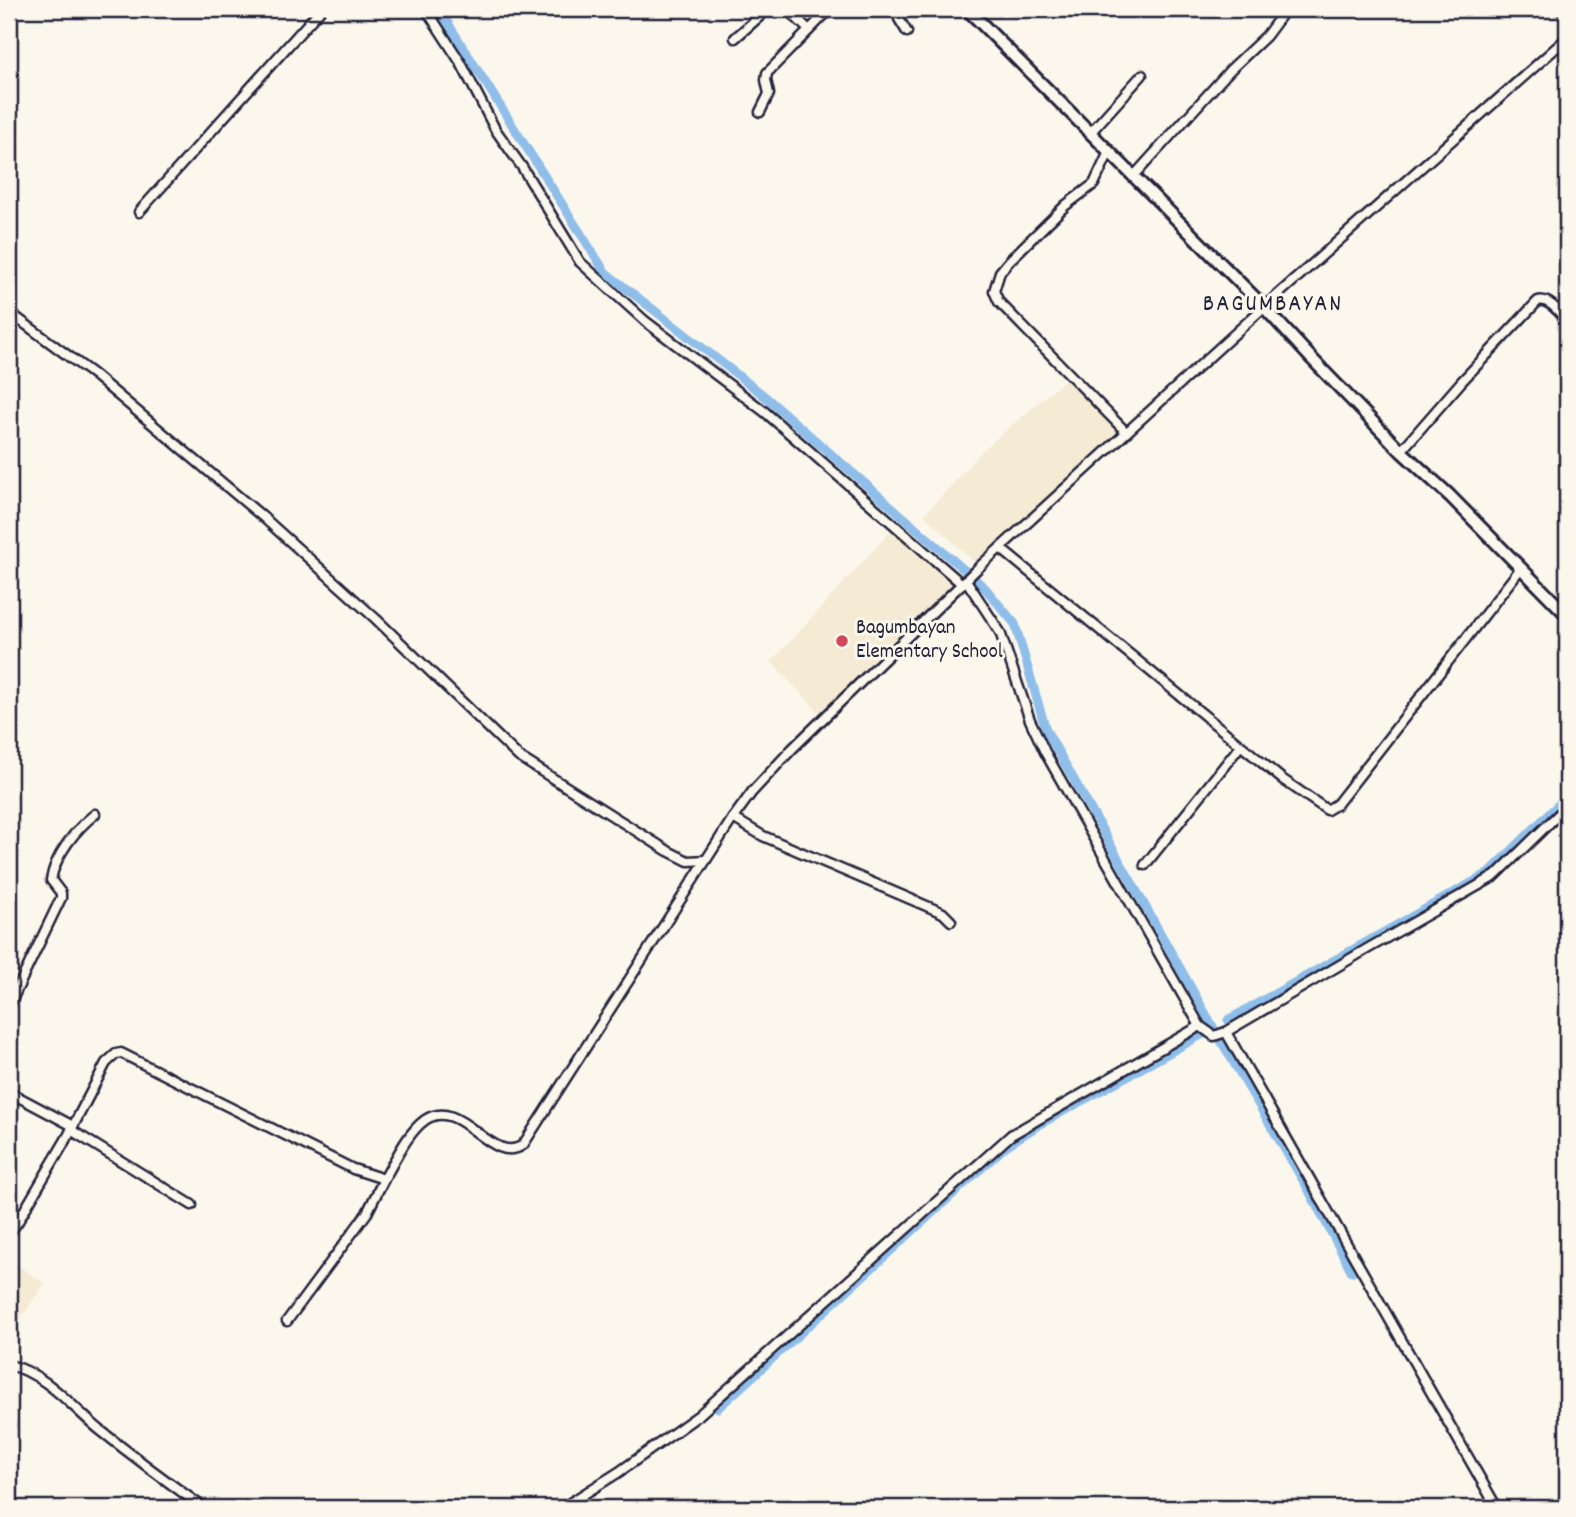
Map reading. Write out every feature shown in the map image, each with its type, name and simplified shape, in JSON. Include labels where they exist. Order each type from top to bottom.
[{"type":"main road","points":[[967,9],[1567,615]]},
{"type":"street","points":[[139,212],[321,9]]},
{"type":"street","points":[[426,9],[461,63],[495,129],[522,167],[580,262],[645,321],[765,412],[883,517],[965,581],[1000,632],[1030,720],[1045,752],[1200,1026],[1214,1036],[1226,1032],[1495,876],[1567,806]]},
{"type":"street","points":[[735,38],[768,9]]},
{"type":"street","points":[[787,9],[808,30]]},
{"type":"street","points":[[760,112],[769,93],[767,74],[830,9]]},
{"type":"street","points":[[899,9],[899,19],[907,32]]},
{"type":"street","points":[[1133,177],[1189,113],[1266,36],[1286,9]]},
{"type":"street","points":[[1559,9],[1567,16]]},
{"type":"street","points":[[287,1321],[367,1213],[384,1179],[423,1121],[434,1115],[444,1114],[502,1147],[517,1149],[523,1145],[733,818],[752,792],[792,749],[978,568],[1126,432],[1567,38]]},
{"type":"street","points":[[1090,133],[1142,75]]},
{"type":"street","points":[[1109,152],[1094,184],[1066,205],[1010,260],[1000,272],[993,291],[999,302],[1126,432]]},
{"type":"street","points":[[1401,450],[1538,301],[1548,302],[1567,321]]},
{"type":"street","points":[[9,312],[93,375],[264,519],[376,619],[519,757],[668,851],[688,861],[706,860]]},
{"type":"street","points":[[1000,548],[1320,808],[1331,810],[1521,568]]},
{"type":"street","points":[[1144,865],[1241,745]]},
{"type":"street","points":[[9,1006],[61,898],[61,893],[51,880],[54,870],[76,832],[94,814]]},
{"type":"street","points":[[733,818],[764,836],[943,913],[951,921]]},
{"type":"street","points":[[688,861],[696,875]]},
{"type":"street","points":[[562,1508],[619,1472],[699,1415],[1011,1135],[1200,1026]]},
{"type":"street","points":[[1226,1032],[1497,1508]]},
{"type":"street","points":[[9,1233],[106,1063],[116,1054],[125,1054],[353,1169],[384,1179]]},
{"type":"street","points":[[9,1092],[192,1205]]},
{"type":"street","points":[[9,1365],[24,1369],[42,1380],[117,1444],[204,1508]]},
{"type":"street","points":[[251,1508],[262,1508]]},
{"type":"shaded area","points":[[1069,376],[1121,429],[976,564],[924,515],[983,450]]},
{"type":"shaded area","name":"Bagumbayan Elementary School","points":[[891,531],[955,582],[820,713],[771,662]]},
{"type":"shaded area","points":[[9,1260],[45,1283],[9,1336]]},
{"type":"waterway","points":[[439,9],[605,272],[762,394],[985,588],[1015,624],[1046,730],[1216,1032]]},
{"type":"waterway","points":[[1228,1020],[1489,873],[1567,796]]},
{"type":"waterway","points":[[718,1408],[1006,1146],[1042,1123],[1203,1034]]},
{"type":"waterway","points":[[1221,1041],[1307,1187],[1352,1272]]},
{"type":"place","name":"Bagumbayan Elementary School","points":[[842,641]]},
{"type":"district","name":"BAGUMBAYAN","points":[[1273,305]]}]
